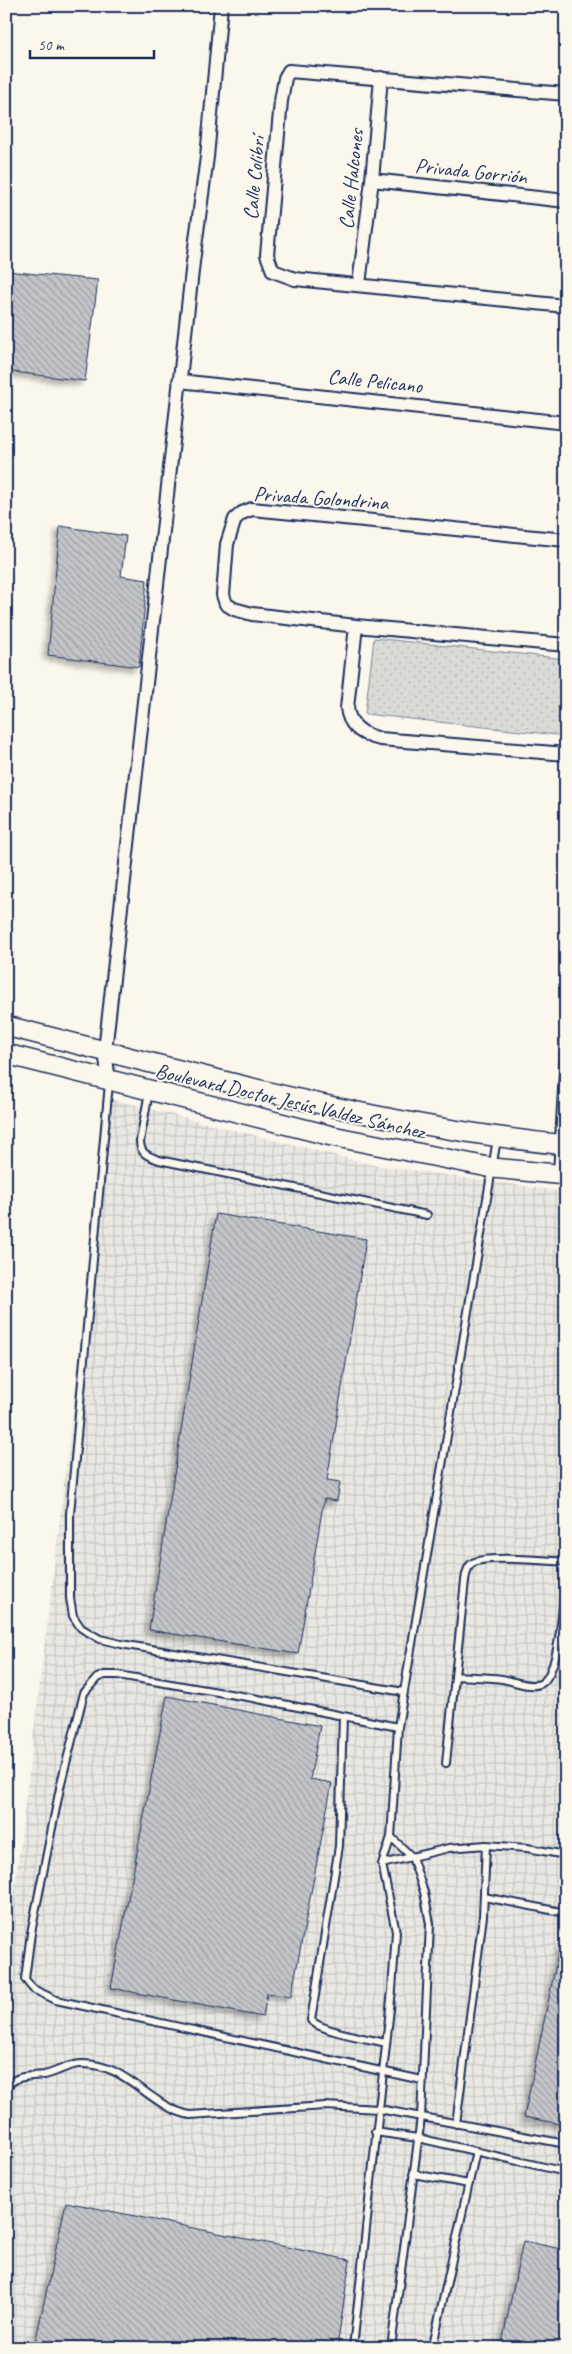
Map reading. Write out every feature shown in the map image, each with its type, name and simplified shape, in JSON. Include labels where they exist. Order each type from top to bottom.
[{"type":"main road","name":"Boulevard Doctor Jesús Valdez Sánchez","points":[[6,1026],[291,1097],[498,1138],[562,1144]]},
{"type":"main road","name":"Boulevard Doctor Jesús Valdez Sánchez","points":[[6,1054],[332,1136],[493,1168],[561,1175]]},
{"type":"street","points":[[109,1081],[105,1051],[179,381],[207,156],[221,6]]},
{"type":"street","name":"Calle Colibrí","points":[[566,94],[292,70],[285,78],[281,101],[267,255],[273,271],[295,279],[566,306]]},
{"type":"street","name":"Calle Halcones","points":[[359,284],[372,180],[381,78]]},
{"type":"street","name":"Privada Gorrión","points":[[372,180],[566,201]]},
{"type":"street","name":"Calle Pelicano","points":[[179,381],[566,423]]},
{"type":"street","name":"Privada Golondrina","points":[[566,540],[252,508],[235,519],[230,530],[222,586],[226,604],[234,609],[252,614],[356,626],[566,645]]},
{"type":"street","points":[[356,626],[347,708],[349,720],[361,731],[380,739],[566,754]]},
{"type":"lane","points":[[561,1175],[566,1022]]},
{"type":"lane","points":[[109,1081],[70,1514],[70,1598],[73,1616],[77,1623],[87,1632],[121,1644],[404,1692]]},
{"type":"lane","points":[[149,1091],[140,1141],[140,1148],[146,1155],[159,1160],[427,1215]]},
{"type":"lane","points":[[353,2348],[396,1932],[382,1864],[391,1837],[398,1728],[498,1138]]},
{"type":"lane","points":[[446,1763],[464,1590],[467,1572],[471,1564],[478,1560],[504,1559],[566,1562]]},
{"type":"lane","points":[[455,1676],[503,1679],[532,1685],[540,1684],[545,1680],[555,1662],[566,1578]]},
{"type":"lane","points":[[398,1728],[343,1716],[118,1675],[104,1675],[97,1678],[84,1693],[61,1783],[31,1933],[25,1979],[33,1989],[56,2000],[422,2080]]},
{"type":"lane","points":[[343,1716],[339,1846],[311,2020],[315,2025],[325,2029],[386,2043]]},
{"type":"lane","points":[[391,1837],[412,1858],[424,1892],[430,1924],[421,2116],[391,2348]]},
{"type":"lane","points":[[382,1864],[449,1848],[486,1845],[527,1848],[566,1855]]},
{"type":"lane","points":[[456,2124],[472,2012],[484,1897],[486,1845]]},
{"type":"lane","points":[[484,1897],[566,1913]]},
{"type":"lane","points":[[6,2089],[11,2081],[20,2078],[49,2074],[78,2064],[90,2064],[116,2071],[171,2110],[190,2115],[317,2106],[379,2109],[566,2144]]},
{"type":"lane","points":[[375,2132],[418,2138],[566,2172]]},
{"type":"lane","points":[[433,2345],[476,2151]]},
{"type":"lane","points":[[413,2174],[469,2184]]},
{"type":"shaded area","points":[[374,638],[566,659],[566,736],[365,714]]},
{"type":"shaded area","points":[[111,1099],[374,1165],[566,1192],[566,2348],[6,2348],[6,1961]]},
{"type":"building","points":[[6,271],[98,280],[85,381],[6,371],[12,314],[6,313]]},
{"type":"building","points":[[60,526],[126,536],[121,576],[147,580],[139,667],[48,655]]},
{"type":"building","points":[[216,1214],[366,1239],[327,1480],[340,1482],[337,1501],[324,1499],[298,1654],[149,1630]]},
{"type":"building","points":[[167,1696],[320,1726],[310,1779],[332,1783],[291,1997],[267,1993],[263,2017],[111,1988]]},
{"type":"building","points":[[560,1945],[566,1946],[566,2125],[524,2117]]},
{"type":"building","points":[[66,2202],[350,2260],[337,2348],[34,2348]]},
{"type":"building","points":[[523,2241],[566,2250],[566,2348],[501,2348]]}]
